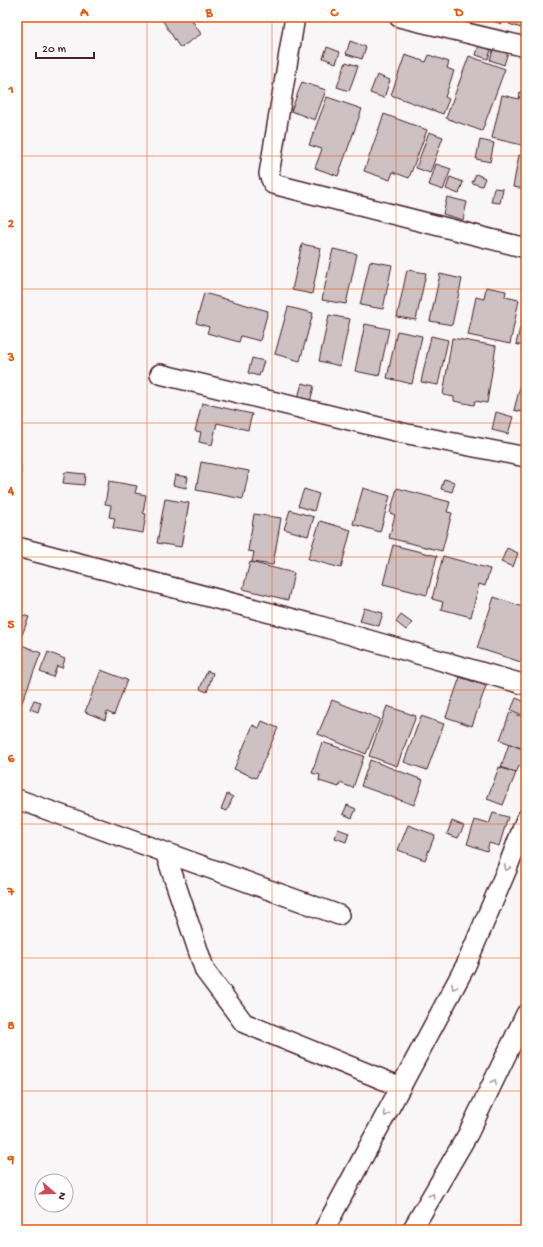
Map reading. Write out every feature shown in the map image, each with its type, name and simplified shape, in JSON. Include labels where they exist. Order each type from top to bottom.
[{"type":"street","points":[[295,17],[269,174],[273,184],[526,248]]},
{"type":"street","points":[[399,17],[526,48]]},
{"type":"street","points":[[160,374],[403,433],[526,457]]},
{"type":"street","points":[[17,547],[313,624],[526,685]]},
{"type":"street","points":[[17,799],[339,915]]},
{"type":"street","points":[[324,1230],[466,965],[507,869],[526,818]]},
{"type":"street","points":[[165,852],[205,971],[244,1023],[401,1087]]},
{"type":"street","points":[[412,1230],[468,1134],[526,1014]]},
{"type":"building","points":[[190,17],[201,34],[180,48],[161,18]]},
{"type":"building","points":[[489,17],[504,17],[502,24],[489,20]]},
{"type":"building","points":[[511,17],[525,17],[521,28],[509,24]]},
{"type":"building","points":[[350,41],[366,47],[362,59],[346,54]]},
{"type":"building","points":[[479,45],[491,50],[488,59],[476,55]]},
{"type":"building","points":[[327,47],[340,52],[336,63],[323,58]]},
{"type":"building","points":[[494,47],[508,52],[504,65],[490,60]]},
{"type":"building","points":[[405,55],[426,62],[429,55],[449,62],[447,68],[454,71],[445,97],[449,99],[443,114],[391,95]]},
{"type":"building","points":[[469,56],[505,69],[482,131],[446,118]]},
{"type":"building","points":[[346,62],[358,66],[349,91],[337,87]]},
{"type":"building","points":[[377,75],[390,80],[384,98],[370,93]]},
{"type":"building","points":[[302,82],[326,90],[315,120],[291,111]]},
{"type":"building","points":[[520,92],[526,93],[526,146],[492,138],[502,95],[519,99]]},
{"type":"building","points":[[327,97],[362,109],[338,176],[315,168],[322,149],[309,145]]},
{"type":"building","points":[[384,114],[427,130],[409,178],[393,172],[390,180],[364,171]]},
{"type":"building","points":[[429,132],[443,137],[430,173],[416,168]]},
{"type":"building","points":[[480,140],[494,143],[490,162],[476,159]]},
{"type":"building","points":[[519,155],[526,157],[526,189],[513,187]]},
{"type":"building","points":[[436,164],[451,169],[443,190],[429,185]]},
{"type":"building","points":[[476,174],[485,178],[482,186],[472,183]]},
{"type":"building","points":[[450,177],[463,182],[459,194],[446,189]]},
{"type":"building","points":[[494,188],[503,189],[500,203],[491,202]]},
{"type":"building","points":[[447,197],[467,202],[463,220],[443,214]]},
{"type":"building","points":[[302,244],[321,248],[312,294],[292,290]]},
{"type":"building","points":[[333,249],[357,254],[346,304],[322,300]]},
{"type":"building","points":[[370,261],[392,265],[383,309],[360,305]]},
{"type":"building","points":[[407,270],[426,273],[416,320],[397,317]]},
{"type":"building","points":[[440,274],[462,279],[452,325],[430,321]]},
{"type":"building","points":[[486,287],[506,291],[505,297],[519,300],[510,344],[468,335],[476,297],[484,299]]},
{"type":"building","points":[[204,293],[268,311],[260,341],[241,336],[239,342],[207,333],[209,327],[196,323]]},
{"type":"building","points":[[288,307],[313,313],[300,361],[275,354]]},
{"type":"building","points":[[524,312],[526,313],[526,347],[516,344]]},
{"type":"building","points":[[329,315],[350,319],[340,366],[319,361]]},
{"type":"building","points":[[365,324],[389,329],[379,376],[355,371]]},
{"type":"building","points":[[397,331],[422,336],[412,384],[387,378]]},
{"type":"building","points":[[431,336],[448,340],[438,385],[421,382]]},
{"type":"building","points":[[452,338],[496,346],[487,403],[475,401],[474,405],[454,401],[454,397],[443,395]]},
{"type":"building","points":[[252,358],[264,361],[259,376],[248,373]]},
{"type":"building","points":[[526,364],[526,413],[514,410]]},
{"type":"building","points":[[302,383],[314,386],[310,402],[298,398]]},
{"type":"building","points":[[202,403],[252,414],[248,430],[217,423],[212,445],[199,442],[201,432],[195,431]]},
{"type":"building","points":[[496,412],[513,417],[508,434],[492,430]]},
{"type":"building","points":[[201,462],[249,471],[243,499],[196,490]]},
{"type":"building","points":[[17,464],[21,465],[20,494],[17,494]]},
{"type":"building","points":[[65,472],[85,474],[84,485],[63,483]]},
{"type":"building","points":[[175,475],[188,477],[186,488],[173,485]]},
{"type":"building","points":[[444,479],[455,482],[452,492],[441,489]]},
{"type":"building","points":[[109,481],[137,486],[135,493],[146,495],[143,513],[146,514],[143,533],[113,528],[115,518],[109,517],[111,505],[105,504]]},
{"type":"building","points":[[363,488],[390,496],[380,532],[353,524]]},
{"type":"building","points":[[397,488],[450,502],[447,512],[452,513],[442,551],[389,538],[395,515],[390,513]]},
{"type":"building","points":[[304,489],[319,494],[314,511],[298,506]]},
{"type":"building","points":[[165,499],[189,503],[181,547],[157,543]]},
{"type":"building","points":[[290,510],[314,517],[308,536],[284,529]]},
{"type":"building","points":[[254,514],[281,518],[273,565],[252,562],[254,552],[248,551]]},
{"type":"building","points":[[320,521],[351,530],[341,568],[308,559]]},
{"type":"building","points":[[393,545],[437,556],[427,595],[383,584]]},
{"type":"building","points":[[507,548],[518,553],[513,567],[501,562]]},
{"type":"building","points":[[443,556],[490,569],[485,586],[479,584],[471,617],[441,609],[443,602],[432,599]]},
{"type":"building","points":[[250,562],[294,573],[288,600],[243,589]]},
{"type":"building","points":[[494,597],[526,608],[526,647],[521,662],[477,648]]},
{"type":"building","points":[[364,608],[383,613],[379,626],[360,621]]},
{"type":"building","points":[[17,613],[29,617],[22,635],[17,633]]},
{"type":"building","points":[[401,615],[412,623],[406,630],[396,622]]},
{"type":"building","points":[[17,643],[41,653],[21,705],[17,704]]},
{"type":"building","points":[[48,652],[65,659],[62,668],[57,666],[53,677],[40,672]]},
{"type":"building","points":[[101,670],[127,680],[114,715],[107,712],[105,720],[85,712]]},
{"type":"building","points":[[207,671],[213,673],[207,692],[200,689]]},
{"type":"building","points":[[460,677],[486,686],[472,726],[446,717]]},
{"type":"building","points":[[516,698],[526,702],[522,715],[511,710]]},
{"type":"building","points":[[34,700],[41,702],[38,712],[30,709]]},
{"type":"building","points":[[332,700],[380,719],[366,754],[318,734]]},
{"type":"building","points":[[387,706],[416,716],[397,766],[369,756]]},
{"type":"building","points":[[510,712],[526,718],[526,750],[500,740]]},
{"type":"building","points":[[421,716],[444,724],[427,770],[404,762]]},
{"type":"building","points":[[262,721],[278,728],[256,778],[234,769],[253,725],[259,728]]},
{"type":"building","points":[[322,742],[364,756],[353,788],[340,783],[339,787],[319,781],[320,775],[312,773]]},
{"type":"building","points":[[509,744],[526,750],[526,769],[519,766],[516,773],[501,767]]},
{"type":"building","points":[[370,760],[423,780],[414,805],[361,786]]},
{"type":"building","points":[[499,767],[516,773],[503,805],[487,799]]},
{"type":"building","points":[[227,794],[233,797],[227,811],[221,809]]},
{"type":"building","points":[[347,805],[356,809],[352,818],[343,814]]},
{"type":"building","points":[[493,813],[508,817],[499,846],[489,843],[487,851],[467,844],[475,820],[489,824]]},
{"type":"building","points":[[452,821],[464,826],[458,838],[447,834]]},
{"type":"building","points":[[408,825],[435,835],[425,860],[398,850]]},
{"type":"building","points":[[338,829],[349,833],[346,842],[335,838]]}]
